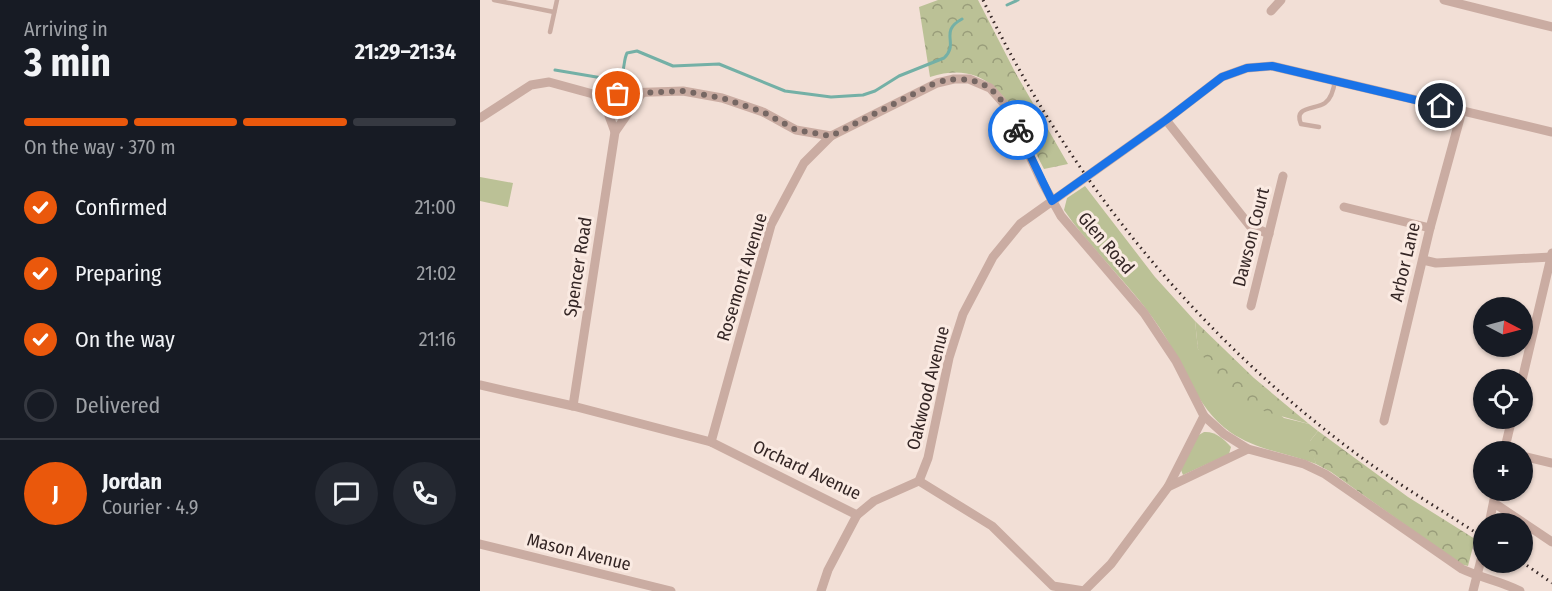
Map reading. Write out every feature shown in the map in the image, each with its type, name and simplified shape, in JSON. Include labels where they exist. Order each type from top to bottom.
[{"type":"street","points":[[1270,11],[1281,0]]},
{"type":"street","points":[[1444,0],[1552,27]]},
{"type":"street","name":"Oakwood Avenue","points":[[919,481],[928,458],[949,358],[963,314],[993,257],[1020,224],[1166,120],[1222,77],[1247,68],[1272,66],[1552,132]]},
{"type":"street","name":"Glen Road","points":[[831,136],[937,82],[969,79],[990,88],[1006,105],[1061,216],[1144,313],[1176,361],[1204,416],[1224,434],[1248,449],[1304,464],[1325,474],[1461,569],[1507,584],[1520,591]]},
{"type":"street","points":[[480,118],[531,85],[549,82],[594,94],[683,91],[722,98],[763,112],[796,130],[831,136]]},
{"type":"street","name":"Spencer Road","points":[[573,406],[615,132],[642,93]]},
{"type":"street","points":[[594,94],[608,113],[615,132]]},
{"type":"street","name":"Arbor Lane","points":[[1384,421],[1430,228],[1462,111]]},
{"type":"street","points":[[1166,120],[1250,226],[1269,234]]},
{"type":"street","name":"Rosemont Avenue","points":[[711,442],[771,225],[804,164],[831,136]]},
{"type":"street","name":"Dawson Court","points":[[1251,306],[1283,176]]},
{"type":"street","points":[[1344,207],[1430,228]]},
{"type":"street","points":[[1423,260],[1436,262],[1551,255],[1525,369]]},
{"type":"street","name":"Orchard Avenue","points":[[480,385],[573,406],[711,442],[857,515],[874,501],[919,481]]},
{"type":"street","points":[[919,481],[992,526],[1052,589],[1084,591],[1111,564],[1168,487],[1204,416]]},
{"type":"street","points":[[1168,487],[1248,449]]},
{"type":"street","points":[[1533,459],[1552,463]]},
{"type":"street","points":[[1492,513],[1494,503],[1552,542]]},
{"type":"street","points":[[821,591],[828,570],[857,515]]},
{"type":"street","name":"Mason Avenue","points":[[480,544],[671,591]]},
{"type":"street","points":[[1473,591],[1478,573]]},
{"type":"lane","points":[[494,0],[554,12]]},
{"type":"lane","points":[[550,32],[557,0]]},
{"type":"lane","points":[[1319,127],[1301,124],[1298,119],[1300,112],[1324,104],[1329,99],[1335,80]]},
{"type":"green space","points":[[938,0],[978,0],[1015,72],[1068,164],[1044,169],[1015,113],[1003,96],[990,84],[973,75],[954,73],[930,77],[919,7]]},
{"type":"green space","points":[[480,177],[513,183],[508,207],[480,201]]},
{"type":"green space","points":[[1085,186],[1155,277],[1195,321],[1198,349],[1284,418],[1309,424],[1318,431],[1310,441],[1316,464],[1240,438],[1218,422],[1208,410],[1198,397],[1159,327],[1064,210],[1067,198]]},
{"type":"green space","points":[[1195,321],[1254,378],[1309,424],[1266,412],[1228,393],[1198,349]]},
{"type":"green space","points":[[1318,431],[1408,497],[1473,538],[1468,566],[1460,564],[1331,472],[1316,464],[1313,455],[1309,452],[1310,441]]},
{"type":"green space","points":[[1204,432],[1216,434],[1225,441],[1231,447],[1229,454],[1183,475],[1181,470],[1197,436]]},
{"type":"waterway","points":[[1007,5],[1018,0]]},
{"type":"waterway","points":[[555,70],[614,80],[623,72],[627,53],[637,51],[673,66],[719,64],[785,91],[831,97],[863,95],[875,91],[899,76],[944,58],[950,47],[951,28],[962,19]]},
{"type":"railway","points":[[983,0],[1018,68],[1057,133],[1100,196],[1147,256],[1198,312],[1251,366],[1309,416],[1369,463],[1473,531]]},
{"type":"railway","points":[[1533,570],[1552,583]]},
{"type":"way so far","points":[[618,94],[683,91],[722,98],[763,112],[796,130],[831,136],[937,82],[969,79],[990,88],[1006,105],[1018,130]]},
{"type":"route","points":[[1018,130],[1052,201],[1222,77],[1247,68],[1272,66],[1441,106]]}]
